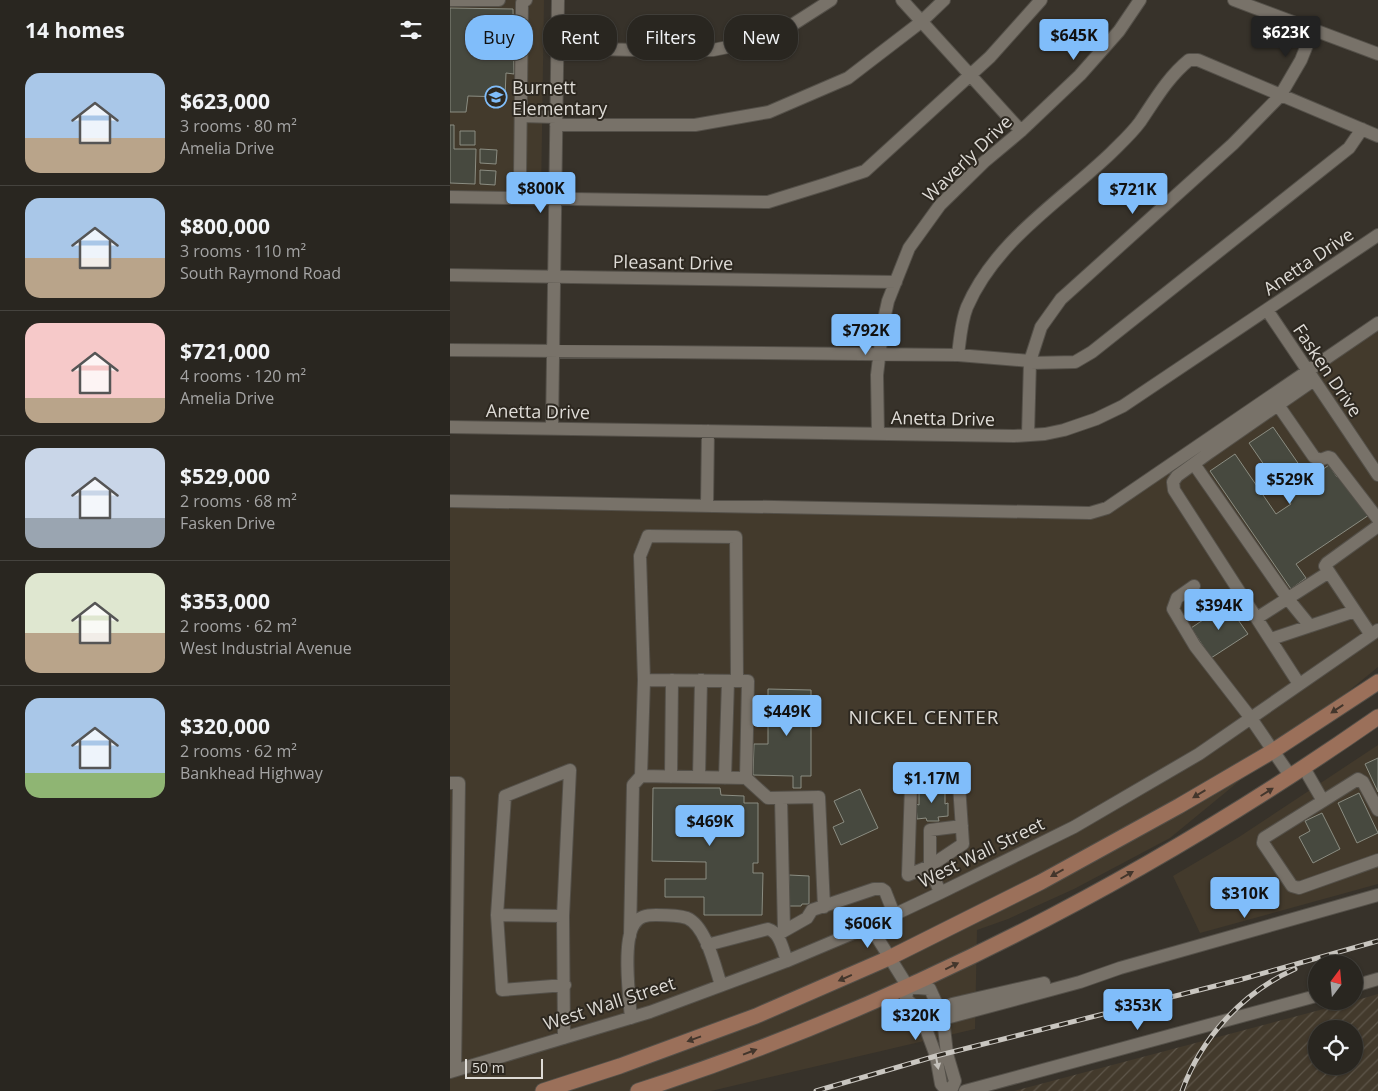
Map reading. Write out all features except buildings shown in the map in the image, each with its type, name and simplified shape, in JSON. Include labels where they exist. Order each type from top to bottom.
[{"type":"main road","points":[[543,1091],[620,1066],[756,1016],[889,958],[1042,882],[1179,806],[1273,751],[1378,682]]},
{"type":"main road","points":[[638,1091],[719,1064],[802,1032],[908,987],[1060,913],[1214,826],[1291,777],[1378,717]]},
{"type":"street","points":[[450,0],[499,0]]},
{"type":"street","points":[[526,0],[522,3],[520,177],[526,184],[545,188],[555,193]]},
{"type":"street","points":[[558,0],[558,15]]},
{"type":"street","points":[[617,50],[713,50],[738,45],[792,25],[831,0]]},
{"type":"street","points":[[902,0],[1021,131]]},
{"type":"street","points":[[521,116],[556,121],[695,125],[769,112],[848,78],[921,22],[944,0]]},
{"type":"street","points":[[450,197],[555,193],[768,202],[865,171],[990,57],[1041,0]]},
{"type":"street","name":"Waverly Drive","points":[[878,434],[877,375],[888,301],[909,248],[940,205],[984,162],[1021,131],[1080,75],[1119,31],[1140,0]]},
{"type":"street","points":[[1234,0],[1378,54]]},
{"type":"street","points":[[1028,435],[1030,362],[1041,328],[1061,298],[1233,144],[1280,96],[1301,60],[1313,30]]},
{"type":"street","points":[[552,429],[557,60]]},
{"type":"street","points":[[958,355],[961,328],[967,308],[977,288],[996,261],[1021,233],[1111,153],[1138,124],[1168,81],[1189,60],[1198,60],[1378,136]]},
{"type":"street","points":[[450,350],[958,355],[1030,362],[1075,362],[1092,352],[1349,148],[1362,129]]},
{"type":"street","name":"Anetta Drive","points":[[450,428],[878,434],[1045,434],[1076,426],[1123,406],[1378,235]]},
{"type":"street","name":"Pleasant Drive","points":[[450,275],[896,282]]},
{"type":"street","name":"Fasken Drive","points":[[1266,310],[1378,475]]},
{"type":"street","points":[[1299,684],[1174,490],[1172,482],[1177,476],[1278,404],[1378,323]]},
{"type":"street","points":[[450,501],[1090,513],[1107,508],[1311,376]]},
{"type":"street","points":[[1278,404],[1314,457],[1320,460],[1328,457],[1331,458],[1378,519]]},
{"type":"street","points":[[707,506],[708,431]]},
{"type":"street","points":[[1194,464],[1288,599],[1310,626]]},
{"type":"street","points":[[1374,632],[1355,611],[1325,566],[1378,526]]},
{"type":"street","points":[[631,1018],[628,992],[632,785],[641,776],[644,680],[640,556],[648,536],[736,536],[732,680],[725,778]]},
{"type":"street","points":[[1257,618],[1329,572]]},
{"type":"street","points":[[1194,586],[1177,598],[1173,609],[1195,646],[1250,717],[1291,777]]},
{"type":"street","points":[[1271,639],[1355,611]]},
{"type":"street","name":"West Wall Street","points":[[452,1071],[631,1018],[721,986],[870,926],[940,893],[1074,827],[1199,754],[1374,632]]},
{"type":"street","points":[[644,680],[748,681],[746,778]]},
{"type":"street","points":[[671,777],[672,680]]},
{"type":"street","points":[[700,777],[701,680]]},
{"type":"street","points":[[1304,768],[1323,801]]},
{"type":"street","points":[[564,1038],[565,985],[563,916],[570,770],[505,796],[497,915],[502,990],[565,985]]},
{"type":"street","points":[[641,776],[746,778],[768,798],[819,797],[824,907]]},
{"type":"street","points":[[1378,810],[1363,782],[1358,779],[1264,838],[1263,843],[1292,886],[1299,888],[1378,860]]},
{"type":"street","points":[[450,783],[459,783],[452,1071]]},
{"type":"street","points":[[959,785],[962,826],[962,844],[930,866],[908,876],[911,786],[959,785]]},
{"type":"street","points":[[781,798],[780,933],[787,961]]},
{"type":"street","points":[[909,831],[962,826]]},
{"type":"street","points":[[930,830],[930,866],[940,893]]},
{"type":"street","points":[[707,944],[768,929],[780,933],[807,918],[812,910],[874,889],[885,891],[894,914]]},
{"type":"street","points":[[924,1024],[1080,982],[1120,968],[1378,895]]},
{"type":"street","points":[[497,915],[563,916]]},
{"type":"street","points":[[630,936],[636,921],[644,916],[679,916],[688,919],[697,926],[707,944],[721,986]]},
{"type":"street","points":[[870,926],[908,987],[906,999],[920,1010],[936,1056],[941,1084],[946,1091]]},
{"type":"street","points":[[1363,983],[1378,979]]},
{"type":"street","points":[[908,987],[930,989],[943,1018],[947,1054],[955,1081],[951,1091]]},
{"type":"street","points":[[966,1091],[980,1089],[1308,998]]},
{"type":"shaded area","name":"Burnett Elementary","points":[[450,0],[544,0],[541,196],[450,194]]},
{"type":"shaded area","points":[[1378,326],[1378,667],[1170,838],[1074,889],[1008,919],[977,930],[975,1029],[711,1091],[450,1091],[450,504],[1098,513]]},
{"type":"shaded area","points":[[1378,745],[1378,884],[1200,933],[1173,876],[1239,837]]},
{"type":"shaded area","points":[[1378,994],[1378,1091],[1014,1091],[1320,1010],[1363,1010],[1363,998]]},
{"type":"railway","points":[[816,1091],[936,1056],[1239,980],[1378,941]]},
{"type":"railway","points":[[1182,1091],[1200,1053],[1226,1019],[1258,990],[1295,969]]},
{"type":"place","name":"Burnett Elementary","points":[[496,97]]},
{"type":"district","name":"NICKEL CENTER","points":[[924,717]]}]
